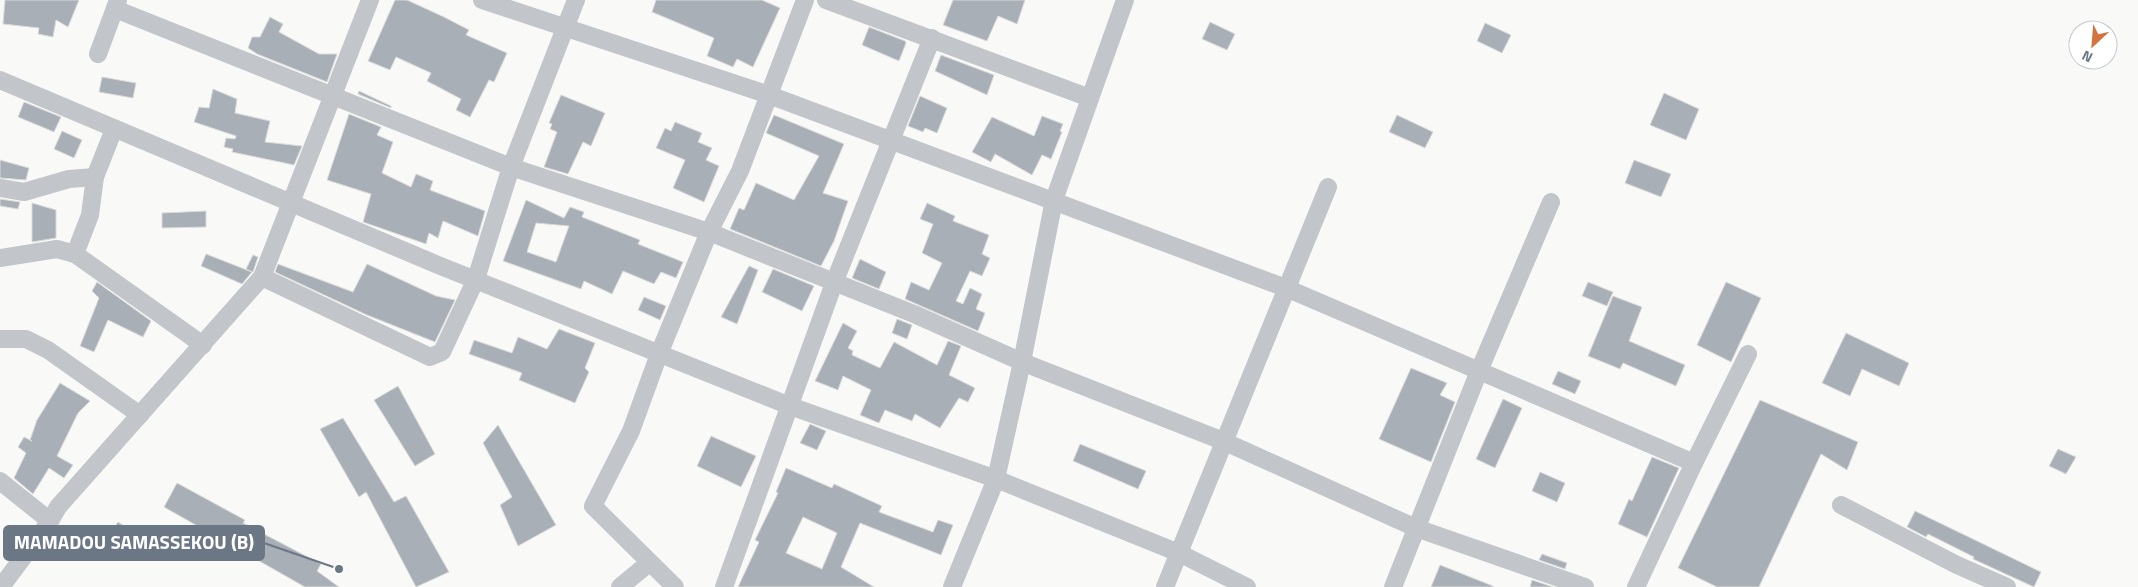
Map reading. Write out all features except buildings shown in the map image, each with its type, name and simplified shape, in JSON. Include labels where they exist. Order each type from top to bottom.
[{"type":"street","points":[[1,587],[50,521],[58,507],[262,278],[370,0]]},
{"type":"street","points":[[482,0],[564,29],[769,95],[1286,288],[1694,463]]},
{"type":"street","points":[[262,278],[430,357],[442,352],[476,279],[511,167],[576,0]]},
{"type":"street","points":[[675,587],[649,564],[593,506],[631,431],[659,354],[709,232],[740,171],[805,0]]},
{"type":"street","points":[[826,0],[1090,98]]},
{"type":"street","points":[[952,587],[996,479],[1022,362],[1054,200],[1125,0]]},
{"type":"street","points":[[98,54],[116,5],[332,97],[511,167],[709,232],[914,314],[1022,362],[1223,441],[1416,528],[1585,587]]},
{"type":"street","points":[[724,587],[834,283],[932,38]]},
{"type":"street","points":[[0,80],[291,204],[659,354],[790,406],[996,479],[1179,553],[1247,587]]},
{"type":"street","points":[[75,254],[90,214],[95,176],[114,129]]},
{"type":"street","points":[[0,188],[24,192],[69,179],[95,176]]},
{"type":"street","points":[[1165,587],[1328,187]]},
{"type":"street","points":[[1393,587],[1479,371],[1551,202]]},
{"type":"street","points":[[0,258],[57,250],[75,254],[203,345]]},
{"type":"street","points":[[0,339],[26,339],[48,350],[140,415]]},
{"type":"street","points":[[1636,587],[1748,354]]},
{"type":"street","points":[[0,481],[50,521]]},
{"type":"street","points":[[1840,505],[1957,565],[2006,587]]},
{"type":"street","points":[[620,587],[649,564]]},
{"type":"place","name":"MAMADOU SAMASSEKOU (B)","points":[[339,569]]}]
